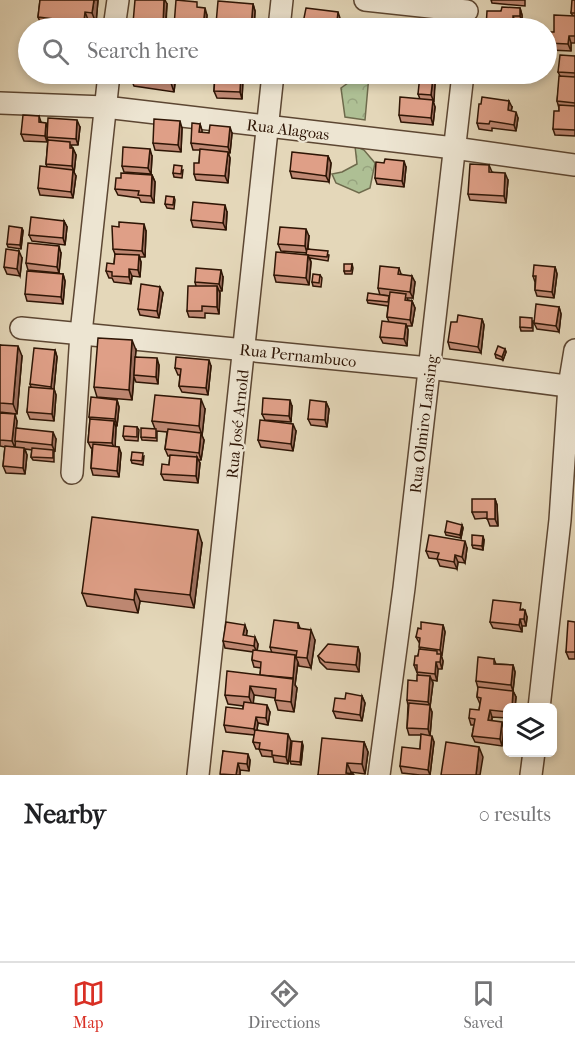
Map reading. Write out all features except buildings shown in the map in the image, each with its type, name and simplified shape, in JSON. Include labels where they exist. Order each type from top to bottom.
[{"type":"street","points":[[115,18],[118,0]]},
{"type":"street","points":[[280,18],[282,0]]},
{"type":"street","points":[[364,0],[467,13]]},
{"type":"street","points":[[72,472],[81,333],[108,84]]},
{"type":"street","name":"Rua José Arnold","points":[[198,775],[272,84]]},
{"type":"street","name":"Rua Olmiro Lansing","points":[[379,775],[404,588],[462,84]]},
{"type":"street","name":"Rua Alagoas","points":[[0,104],[105,107],[454,148],[575,165]]},
{"type":"street","name":"Rua Pernambuco","points":[[21,328],[429,368],[572,387]]},
{"type":"street","points":[[540,703],[560,520],[575,350]]},
{"type":"street","points":[[531,775],[533,757]]},
{"type":"green space","points":[[347,84],[368,84],[365,120],[345,117],[341,88]]},
{"type":"green space","points":[[355,146],[364,150],[375,163],[370,188],[359,193],[336,183],[332,174],[342,172],[357,164]]}]
